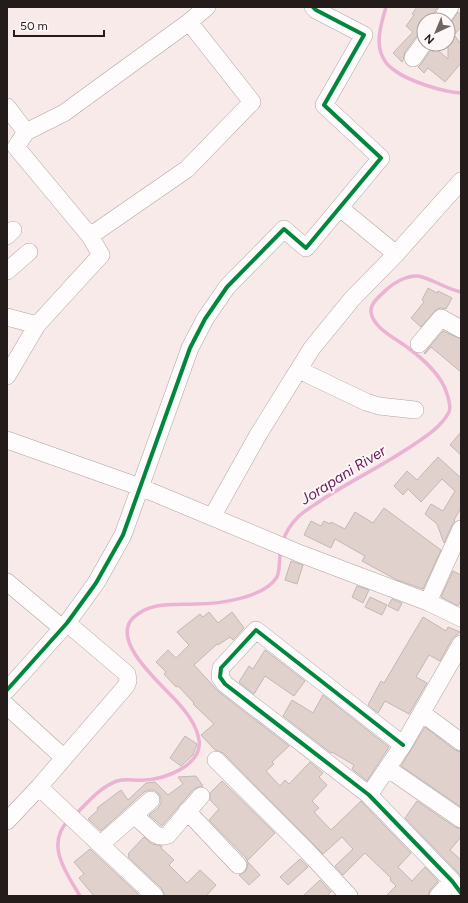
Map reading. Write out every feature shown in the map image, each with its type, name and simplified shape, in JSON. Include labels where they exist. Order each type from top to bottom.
[{"type":"street","points":[[7,376],[37,324],[101,255],[90,236],[12,153],[26,132],[64,113],[189,22],[207,7]]},
{"type":"street","points":[[7,690],[65,626],[96,583],[123,536],[190,348],[204,319],[227,287],[284,229],[306,248],[381,158],[324,105],[364,35],[313,7]]},
{"type":"street","points":[[90,236],[187,169],[252,102],[189,22]]},
{"type":"street","points":[[413,58],[417,52]]},
{"type":"street","points":[[7,107],[26,132]]},
{"type":"street","points":[[212,517],[258,436],[312,348],[330,324],[352,299],[396,254],[461,181]]},
{"type":"street","points":[[340,208],[396,254]]},
{"type":"street","points":[[7,271],[29,252]]},
{"type":"street","points":[[7,317],[37,324]]},
{"type":"street","points":[[419,344],[441,318],[461,329]]},
{"type":"street","points":[[299,370],[366,402],[379,406],[415,410]]},
{"type":"street","points":[[7,440],[140,488],[301,554],[428,602],[461,618]]},
{"type":"street","points":[[428,602],[461,530]]},
{"type":"street","points":[[7,582],[127,674],[128,681],[126,686],[40,787],[7,821]]},
{"type":"street","points":[[403,745],[256,630],[221,668],[220,677],[225,684],[369,795],[456,887],[438,896]]},
{"type":"street","points":[[369,795],[403,745],[461,644]]},
{"type":"street","points":[[7,706],[64,758]]},
{"type":"street","points":[[422,713],[461,742]]},
{"type":"street","points":[[216,760],[308,852],[348,896]]},
{"type":"street","points":[[387,768],[461,819]]},
{"type":"street","points":[[40,787],[155,896]]},
{"type":"street","points":[[134,815],[155,834],[161,836],[168,835],[201,796]]},
{"type":"street","points":[[95,839],[134,815],[151,800]]},
{"type":"street","points":[[187,811],[238,865]]},
{"type":"building","points":[[417,7],[438,7],[434,12],[416,12],[416,37],[405,52],[402,62],[393,53],[413,32],[406,26],[414,15],[412,14]]},
{"type":"building","points":[[458,12],[461,15],[461,27],[456,33],[456,15]]},
{"type":"building","points":[[456,38],[461,44],[461,63],[445,82],[428,68],[424,73],[418,67],[429,52],[440,52],[448,59],[448,52],[456,52]]},
{"type":"building","points":[[428,288],[452,298],[446,309],[437,309],[421,327],[411,318],[424,302],[422,300]]},
{"type":"building","points":[[443,331],[461,339],[461,372],[431,347],[425,354],[424,353]]},
{"type":"building","points":[[461,432],[461,455],[450,445]]},
{"type":"building","points":[[438,457],[461,478],[461,508],[444,543],[437,524],[425,514],[431,504],[443,511],[455,491],[442,479],[421,502],[408,489],[403,495],[394,486],[407,471],[417,480]]},
{"type":"building","points":[[384,508],[441,550],[423,589],[397,580],[362,561],[365,556],[335,539],[331,548],[304,535],[311,521],[321,526],[324,521],[330,524],[331,522],[345,529],[355,512],[373,523]]},
{"type":"building","points":[[291,561],[303,565],[297,584],[285,580]]},
{"type":"building","points":[[453,571],[461,575],[461,600],[458,606],[441,597]]},
{"type":"building","points":[[357,586],[369,590],[363,603],[352,597]]},
{"type":"building","points":[[370,597],[387,605],[382,615],[365,607]]},
{"type":"building","points":[[392,599],[402,603],[398,611],[388,606]]},
{"type":"building","points":[[209,612],[218,623],[232,612],[244,628],[233,640],[230,637],[218,645],[217,644],[194,665],[219,692],[289,746],[272,762],[274,764],[266,771],[280,786],[285,780],[289,784],[310,762],[323,773],[319,777],[327,785],[312,801],[319,808],[314,812],[331,830],[361,801],[411,853],[398,867],[412,881],[425,867],[438,881],[430,890],[428,896],[386,896],[396,886],[390,880],[391,878],[365,853],[343,875],[335,866],[353,849],[342,837],[323,854],[223,753],[215,750],[201,735],[214,724],[193,704],[194,703],[178,686],[176,687],[164,674],[166,672],[156,662],[168,650],[176,658],[189,645],[177,632],[200,614],[203,617]]},
{"type":"building","points":[[423,617],[446,631],[448,627],[460,632],[452,639],[440,661],[429,655],[416,677],[427,683],[409,714],[385,701],[378,713],[368,705],[381,681],[384,683]]},
{"type":"building","points":[[265,650],[305,681],[294,696],[265,676],[254,694],[239,682],[249,666],[253,669]]},
{"type":"building","points":[[323,695],[389,747],[367,781],[352,769],[354,765],[332,752],[331,753],[283,716],[292,700],[313,713]]},
{"type":"building","points":[[425,727],[455,750],[461,752],[461,807],[401,766]]},
{"type":"building","points":[[185,736],[197,744],[193,755],[181,766],[170,758]]},
{"type":"building","points":[[196,776],[203,786],[193,790],[162,826],[149,815],[158,808],[161,803],[159,794],[154,790],[144,792],[101,831],[88,819],[98,810],[97,808],[121,790],[128,800],[146,783],[155,782],[168,795],[183,784],[178,777]]},
{"type":"building","points":[[222,781],[275,833],[247,861],[246,858],[209,820],[219,809],[210,800],[210,793]]},
{"type":"building","points":[[417,801],[455,827],[461,829],[461,837],[450,850],[461,860],[461,876],[405,818]]},
{"type":"building","points":[[144,837],[152,844],[162,846],[161,848],[174,860],[169,865],[187,883],[200,870],[216,885],[206,896],[165,896],[162,889],[128,857],[128,854]]},
{"type":"building","points":[[90,849],[138,894],[137,896],[94,896],[79,878],[84,874],[74,862]]},
{"type":"building","points":[[300,859],[308,867],[288,885],[280,877]]},
{"type":"building","points":[[247,861],[260,875],[249,885],[239,875],[245,872],[248,863]]},
{"type":"building","points":[[320,880],[331,892],[327,896],[303,896]]},
{"type":"waterway","name":"Jorapani River","points":[[386,7],[380,30],[379,42],[384,60],[400,74],[417,82],[445,91],[461,93]]},
{"type":"waterway","name":"Jorapani River","points":[[283,542],[285,535],[291,526],[304,512],[323,499],[395,457],[432,432],[440,425],[450,410],[445,387],[431,368],[407,347],[380,328],[376,323],[371,309],[378,297],[400,280],[414,276],[424,277],[450,289],[461,292]]},
{"type":"waterway","name":"Jorapani River","points":[[75,815],[105,787],[117,781],[152,779],[171,774],[189,764],[199,749],[198,735],[189,716],[152,676],[133,651],[128,639],[128,628],[133,618],[155,606],[171,604],[217,603],[252,595],[271,584],[277,577],[281,550]]},
{"type":"waterway","name":"Jorapani River","points":[[69,820],[62,829],[58,839],[58,849],[64,869],[80,896]]},
{"type":"cycle path","points":[[7,690],[67,623],[96,583],[123,535],[190,348],[205,319],[227,287],[284,229],[306,248],[381,158],[324,105],[364,35],[313,7]]},
{"type":"cycle path","points":[[403,745],[256,630],[221,668],[220,677],[225,684],[369,795],[452,881],[461,893]]}]
